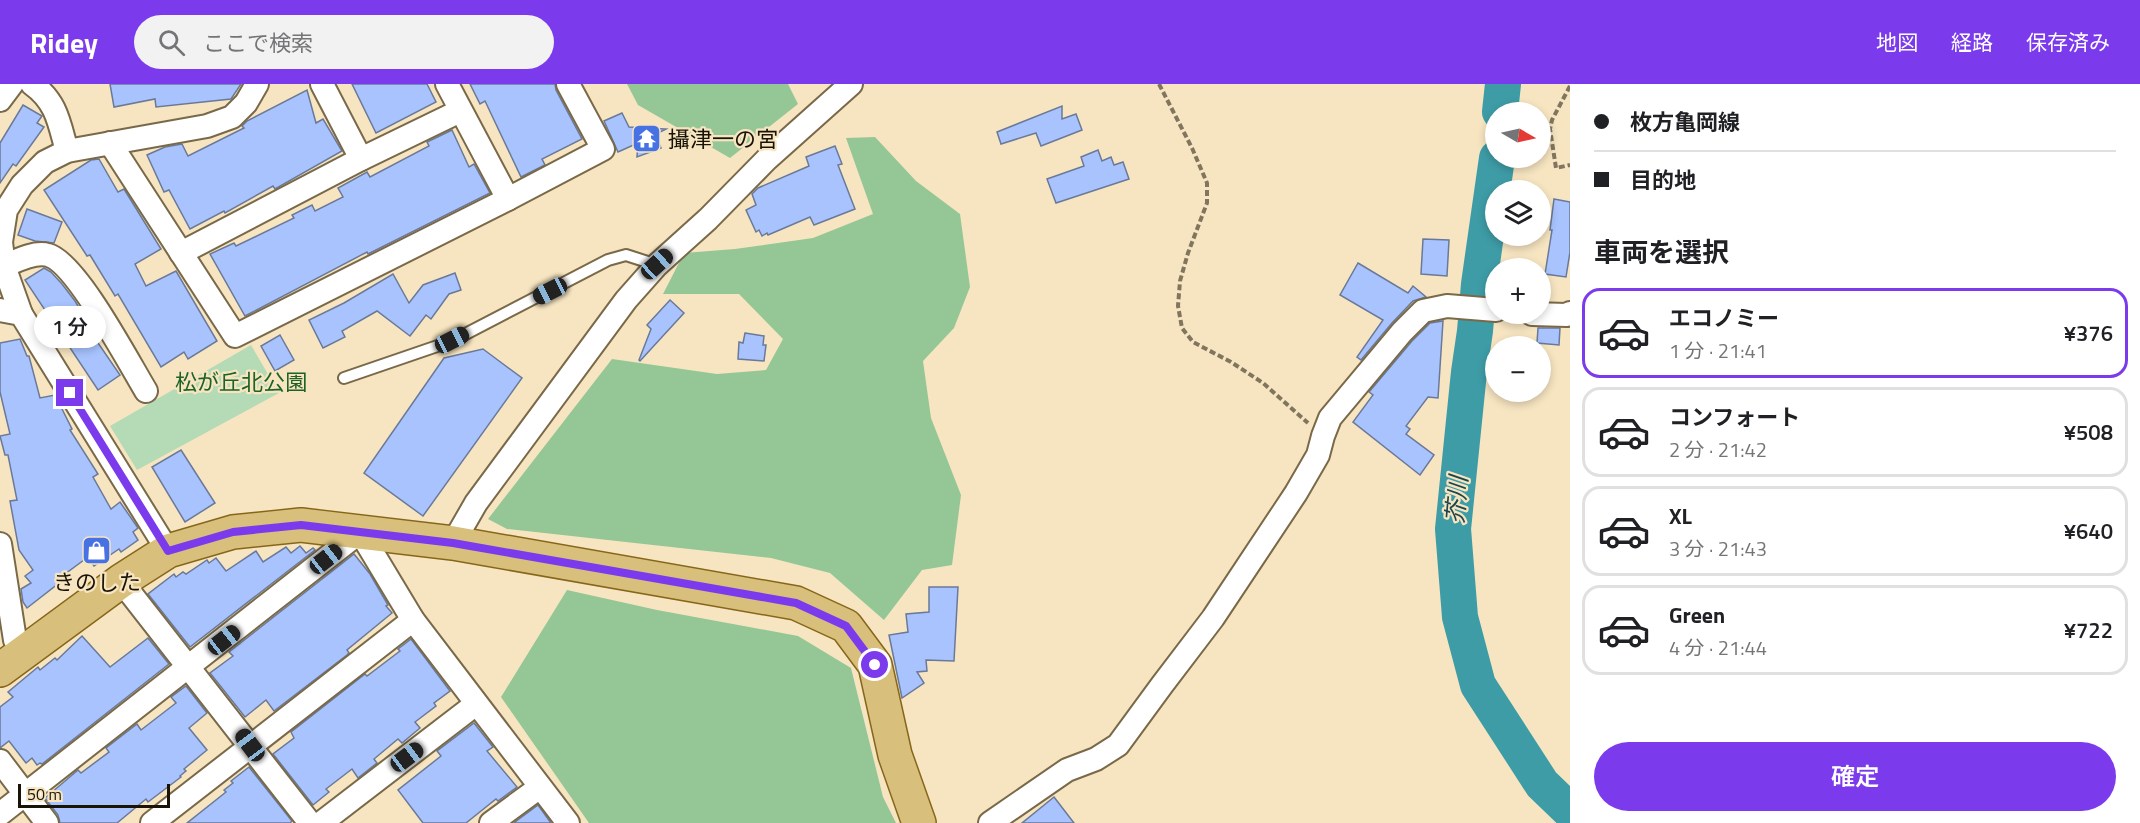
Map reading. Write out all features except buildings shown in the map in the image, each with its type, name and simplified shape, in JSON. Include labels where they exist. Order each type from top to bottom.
[{"type":"main road","points":[[9,651],[168,551],[233,532],[301,525],[453,543],[796,603],[846,626],[875,665],[895,755],[919,823]]},
{"type":"street","points":[[0,100],[12,84]]},
{"type":"street","points":[[32,84],[43,92],[53,105],[67,150]]},
{"type":"street","points":[[168,551],[10,312],[1,242],[6,210],[22,185],[45,162],[67,150],[207,126],[232,117],[246,103],[257,84]]},
{"type":"street","points":[[322,84],[362,159]]},
{"type":"street","points":[[447,84],[508,199]]},
{"type":"street","points":[[110,143],[236,336],[603,149],[568,84]]},
{"type":"street","points":[[453,543],[476,503],[626,300],[657,264],[708,219],[767,159],[851,84]]},
{"type":"street","points":[[181,253],[460,111]]},
{"type":"street","points":[[4,266],[26,256],[48,255],[61,263],[78,280],[146,391]]},
{"type":"street","points":[[990,823],[1067,770],[1096,759],[1118,746],[1220,609],[1296,493],[1318,455],[1330,418],[1401,332],[1423,311],[1447,306],[1485,309]]},
{"type":"street","points":[[1551,314],[1568,315],[1570,313]]},
{"type":"street","points":[[0,814],[360,532],[413,620],[568,823]]},
{"type":"street","points":[[1,558],[9,651]]},
{"type":"street","points":[[121,581],[310,823]]},
{"type":"street","points":[[152,823],[413,620]]},
{"type":"street","points":[[321,823],[476,704]]},
{"type":"street","points":[[0,761],[47,823]]},
{"type":"street","points":[[491,823],[540,787]]},
{"type":"lane","points":[[344,378],[452,340],[609,260],[626,255],[657,264]]},
{"type":"path","points":[[1159,84],[1207,183],[1207,203],[1180,281],[1178,306],[1182,328],[1193,342],[1231,362],[1263,383],[1323,436]]},
{"type":"path","points":[[1570,86],[1552,120],[1550,129],[1556,168],[1570,165]]},
{"type":"green space","points":[[627,84],[788,84],[798,104],[730,158],[638,105]]},
{"type":"green space","points":[[875,137],[916,181],[960,214],[970,287],[954,328],[923,361],[931,418],[961,495],[952,565],[922,570],[884,620],[830,573],[771,558],[507,529],[488,519],[612,359],[717,374],[766,370],[783,339],[739,294],[663,294],[684,253],[735,249],[813,238],[873,214],[846,138]]},
{"type":"green space","name":"松が丘北公園","points":[[251,345],[279,393],[137,470],[110,426]]},
{"type":"green space","points":[[567,590],[657,610],[798,636],[851,668],[883,797],[896,823],[589,823],[501,697]]},
{"type":"waterway","name":"芥川","points":[[1501,102],[1503,84]]},
{"type":"waterway","name":"芥川","points":[[1496,168],[1479,284],[1453,529],[1460,617],[1478,685],[1542,784],[1570,811]]},
{"type":"place","name":"攝津一の宮","points":[[647,139]]},
{"type":"place","name":"きのした","points":[[97,550]]},
{"type":"route","points":[[70,393],[168,551],[233,532],[301,525],[453,543],[796,603],[846,626],[875,665]]}]
